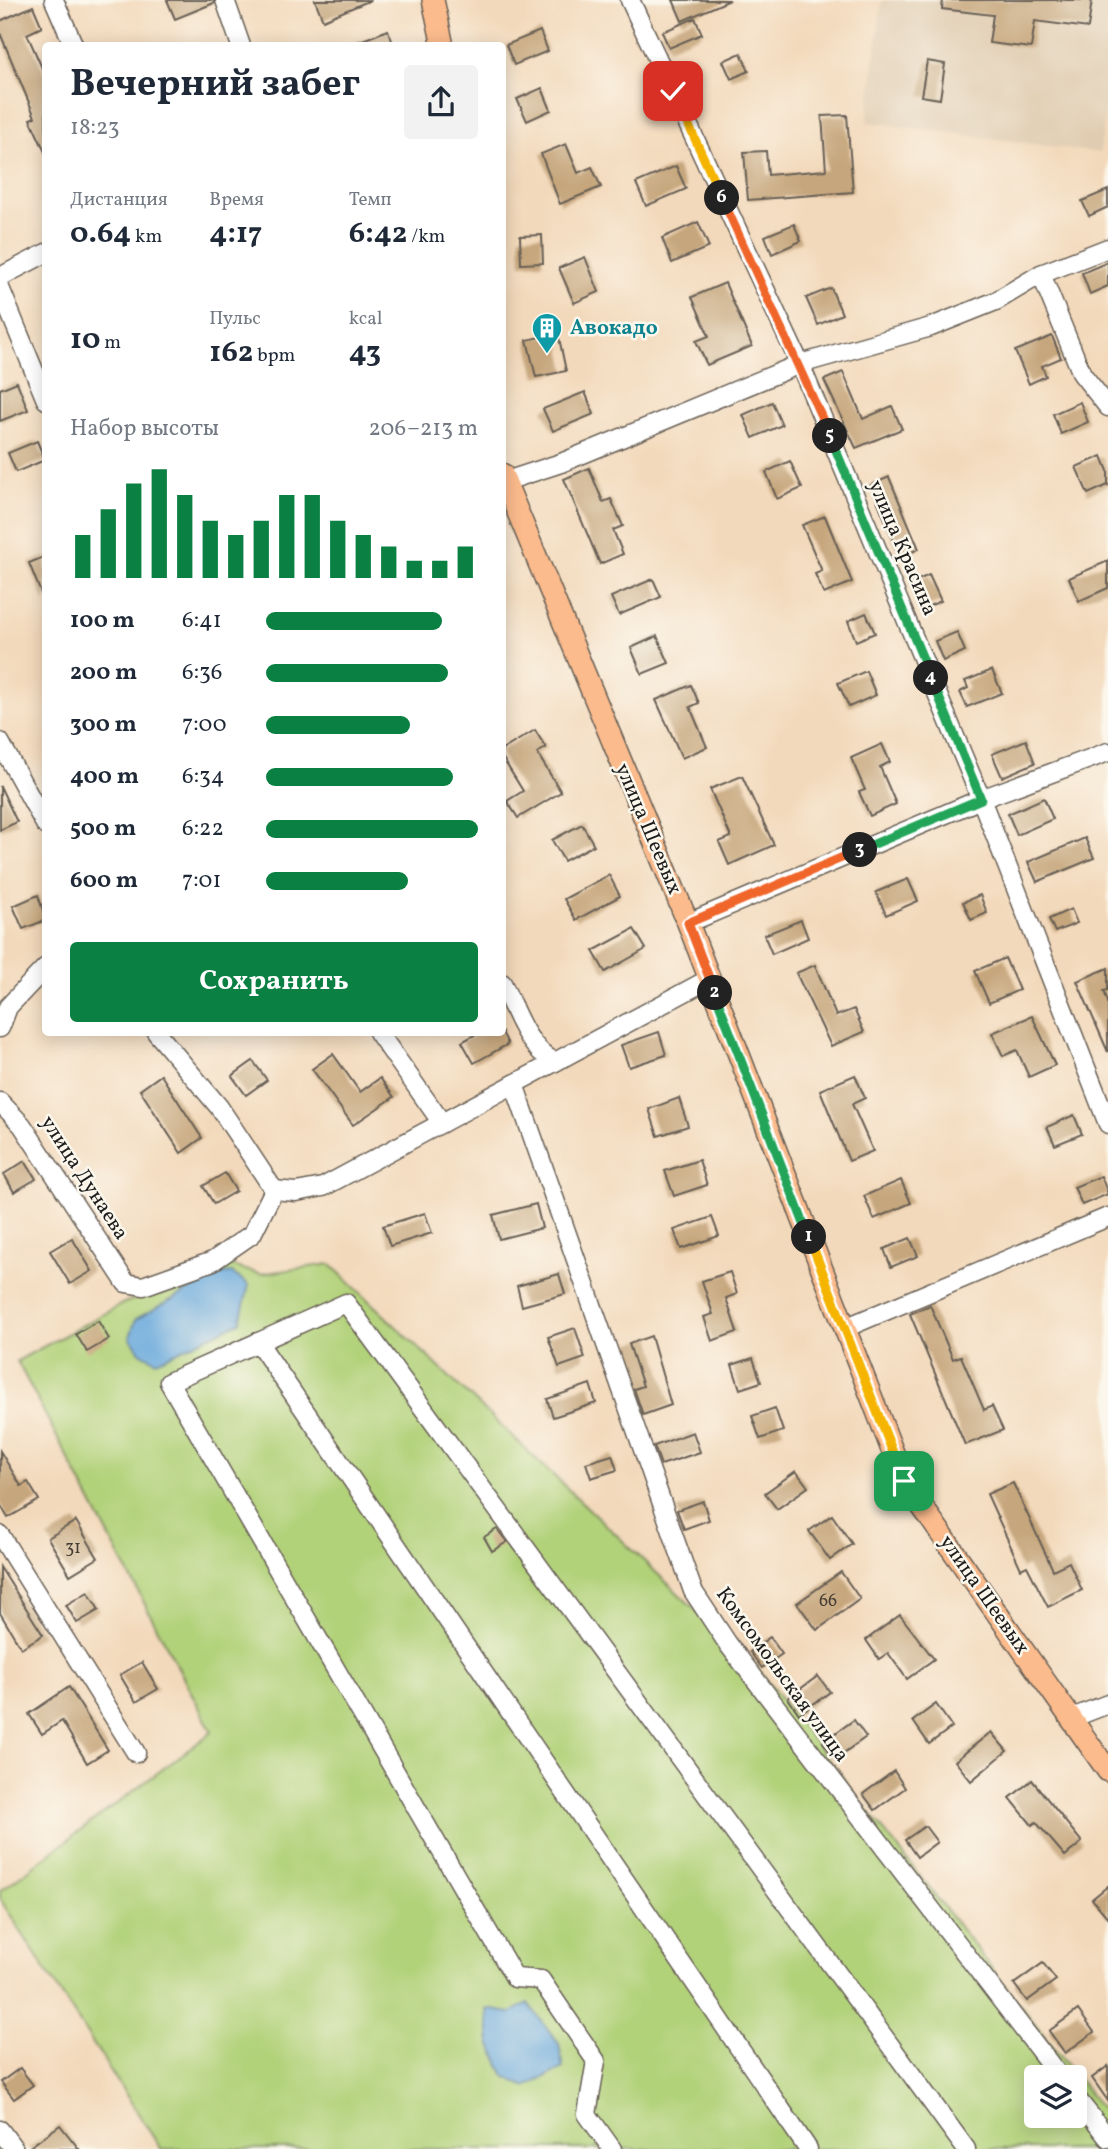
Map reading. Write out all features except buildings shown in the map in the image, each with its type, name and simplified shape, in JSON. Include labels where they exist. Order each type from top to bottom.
[{"type":"main road","points":[[433,0],[442,42]]},
{"type":"main road","name":"улица Шеевых","points":[[506,485],[688,923],[904,1481],[1108,1771]]},
{"type":"street","points":[[54,0],[72,42]]},
{"type":"street","points":[[225,0],[240,42]]},
{"type":"street","name":"улица Красина","points":[[630,0],[800,364],[981,799],[1108,1124]]},
{"type":"street","points":[[506,477],[561,463],[800,364],[931,327],[996,301],[1041,274],[1108,248]]},
{"type":"street","points":[[0,277],[42,255]]},
{"type":"street","points":[[1041,274],[1082,374],[1108,407]]},
{"type":"street","points":[[0,288],[42,390]]},
{"type":"street","points":[[0,742],[42,819]]},
{"type":"street","points":[[688,923],[981,799],[1108,752]]},
{"type":"street","points":[[0,1028],[8,1007],[42,971]]},
{"type":"street","points":[[159,1036],[219,1107],[274,1189],[296,1192],[323,1187],[709,979]]},
{"type":"street","points":[[506,991],[532,1044],[539,1054],[555,1062]]},
{"type":"street","points":[[381,1036],[442,1123]]},
{"type":"street","name":"Комсомольская улица","points":[[514,1084],[693,1591],[752,1676],[1051,2065]]},
{"type":"street","name":"улица Дунаева","points":[[0,1102],[22,1125],[125,1283],[143,1286],[213,1261],[252,1234],[274,1189]]},
{"type":"street","points":[[845,1328],[1108,1217]]},
{"type":"street","points":[[612,2149],[587,2114],[596,2061],[541,1980],[515,1978],[169,1382],[346,1303],[966,2149]]},
{"type":"street","points":[[257,1342],[807,2149]]},
{"type":"street","points":[[0,1535],[136,1753]]},
{"type":"street","points":[[1072,1718],[1108,1704]]},
{"type":"street","points":[[1087,2111],[1108,2138]]},
{"type":"street","points":[[0,2130],[14,2149]]},
{"type":"shaded area","points":[[882,0],[1108,0],[1108,93],[1100,153],[867,122]]},
{"type":"green space","points":[[330,1264],[756,1667],[1067,2065],[1024,2065],[1024,2128],[1087,2128],[1087,2090],[1108,2117],[1108,2140],[1095,2149],[161,2149],[0,1899],[0,1891],[212,1732],[17,1361],[124,1303],[228,1265],[260,1274]]},
{"type":"water","points":[[232,1273],[249,1285],[240,1322],[157,1361],[141,1353],[130,1337],[136,1319],[219,1274]]},
{"type":"water","points":[[528,2003],[559,2044],[563,2068],[525,2087],[505,2076],[490,2043],[487,2009],[511,2013]]},
{"type":"place","name":"Авокадо","points":[[547,355]]},
{"type":"route","points":[[673,91],[800,364],[981,799],[688,923],[904,1481]]}]
